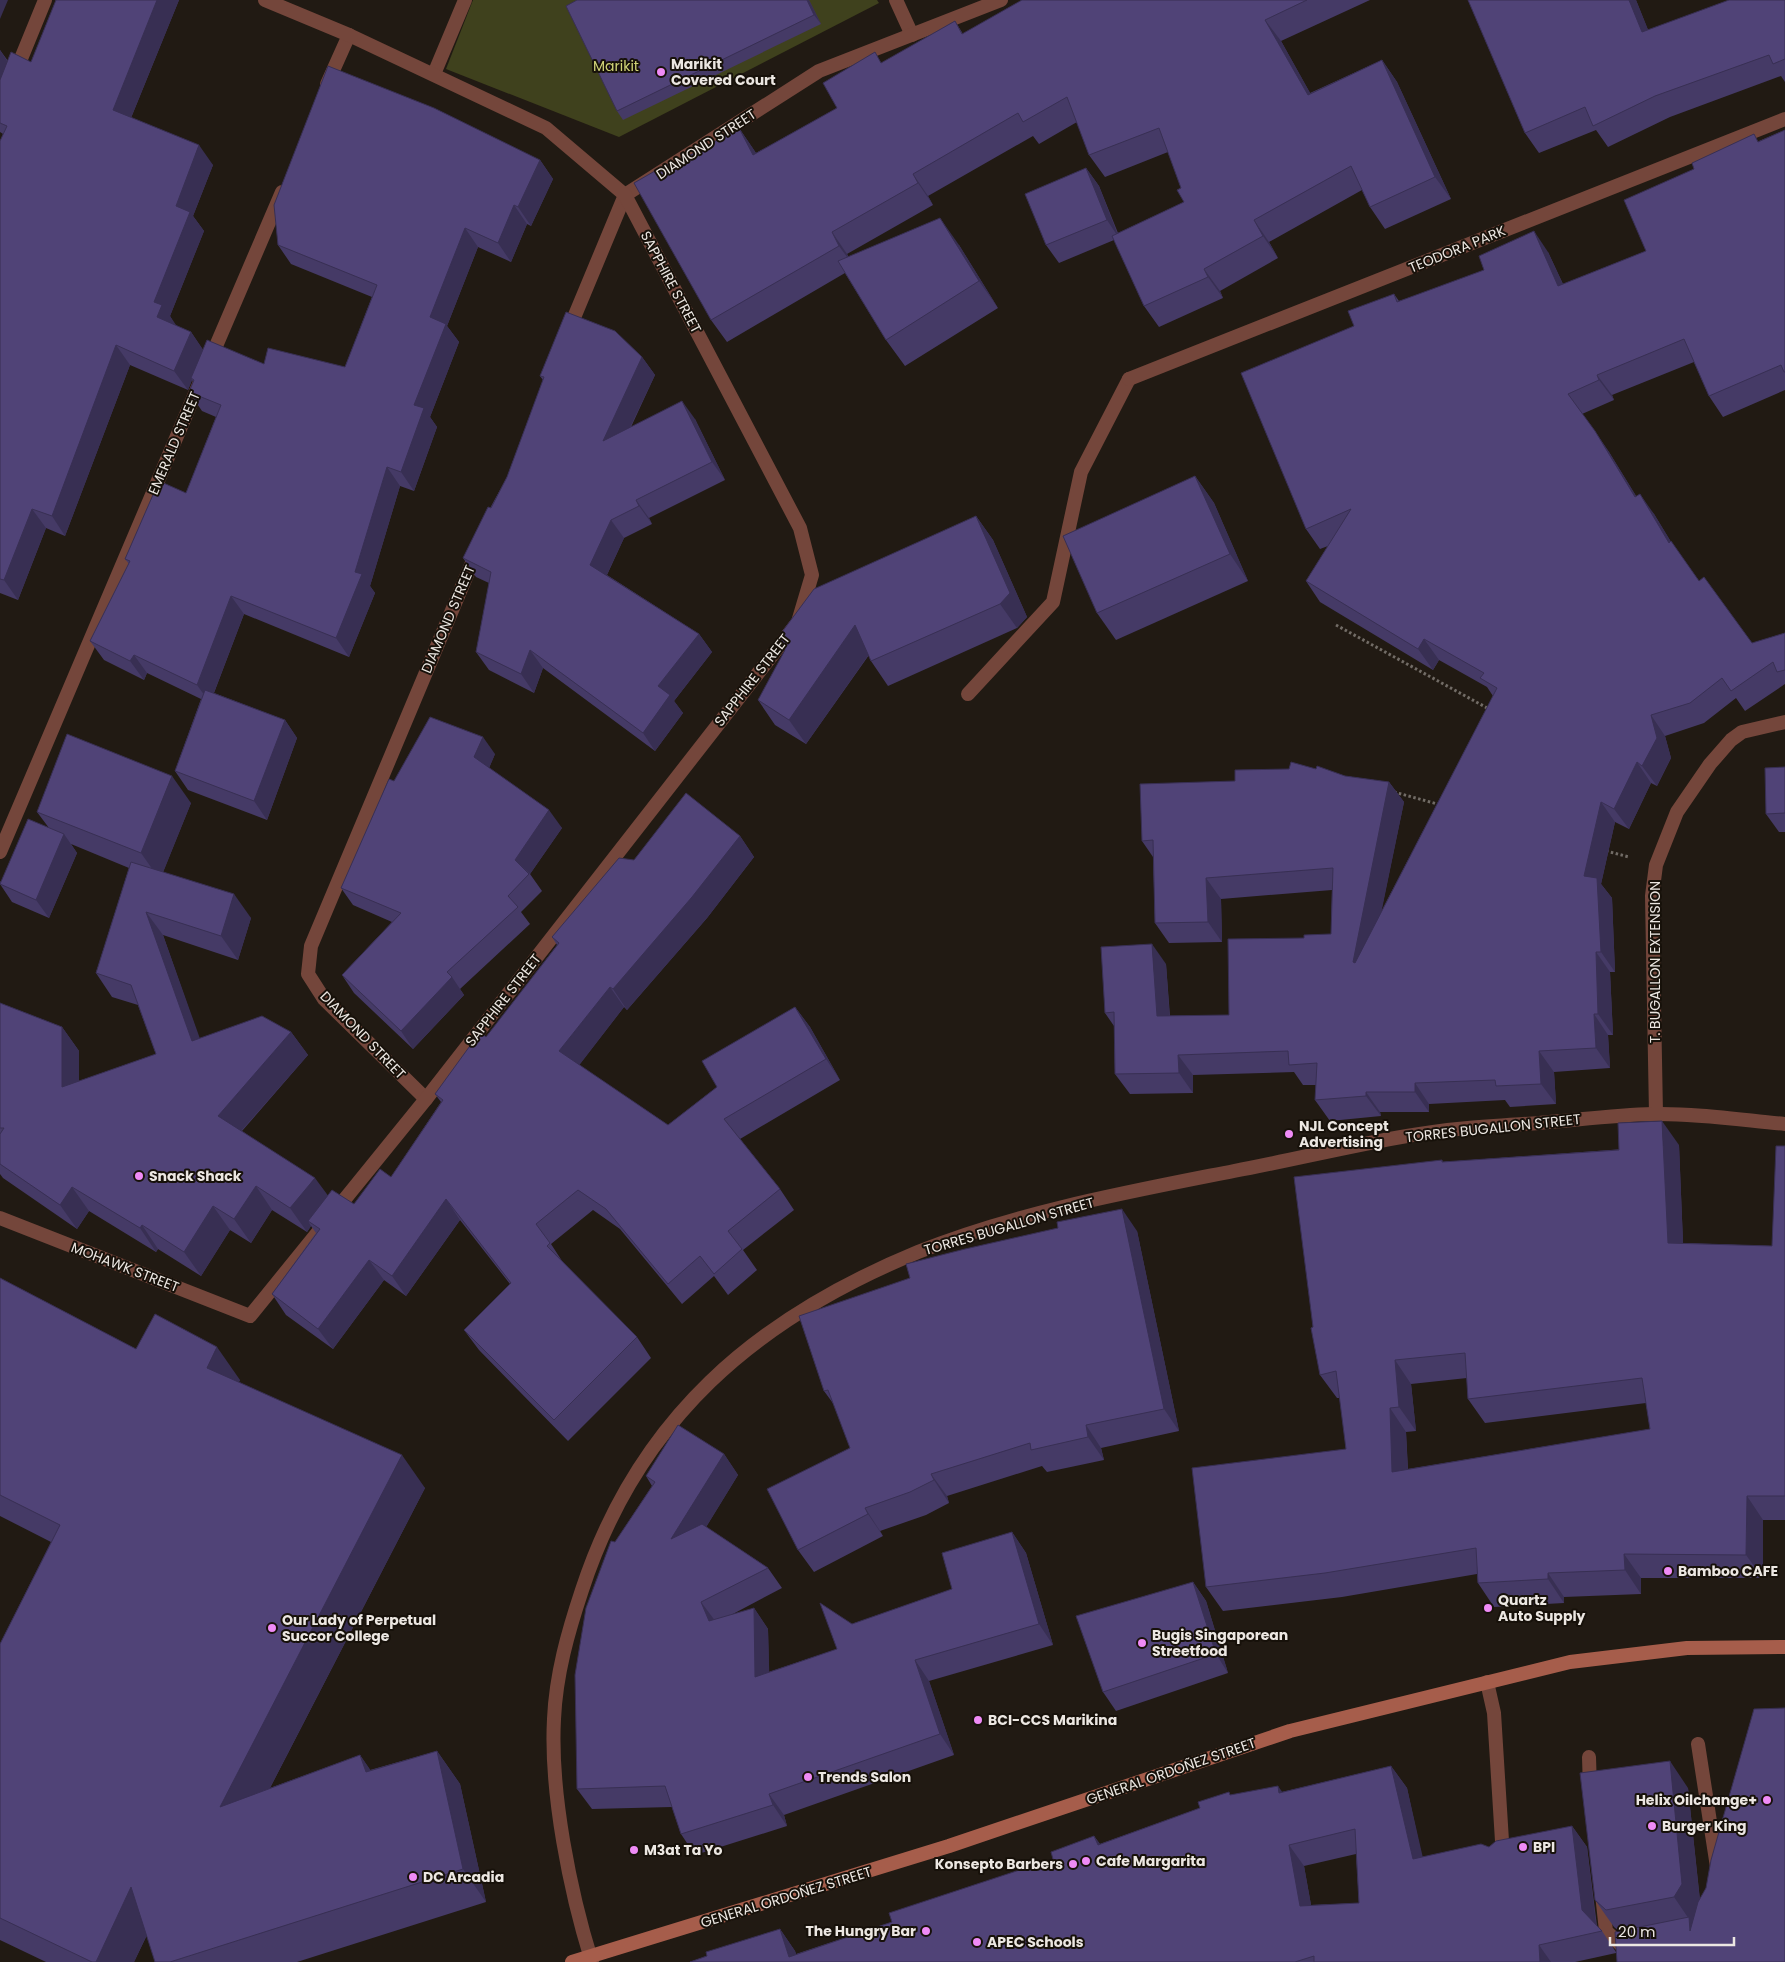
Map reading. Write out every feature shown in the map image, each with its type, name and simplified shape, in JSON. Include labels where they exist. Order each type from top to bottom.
[{"type":"main road","name":"GENERAL ORDOÑEZ STREET","points":[[572,1962],[591,1959],[949,1846],[1290,1731],[1570,1662],[1687,1648],[1785,1647]]},
{"type":"street","points":[[0,110],[45,0]]},
{"type":"street","name":"SAPPHIRE STREET","points":[[250,1316],[426,1099],[798,622],[812,575],[800,528],[625,195],[546,128],[349,35],[265,0]]},
{"type":"street","points":[[434,74],[465,0]]},
{"type":"street","points":[[896,0],[912,35]]},
{"type":"street","name":"DIAMOND STREET","points":[[625,195],[819,71],[1001,0]]},
{"type":"street","points":[[321,99],[349,35]]},
{"type":"street","name":"TEODORA PARK","points":[[968,694],[1054,602],[1081,472],[1130,379],[1785,119]]},
{"type":"street","name":"EMERALD STREET","points":[[0,852],[286,182]]},
{"type":"street","points":[[564,342],[625,195]]},
{"type":"street","name":"DIAMOND STREET","points":[[426,1099],[324,999],[308,974],[311,946],[484,534]]},
{"type":"street","name":"T. BUGALLON EXTENSION","points":[[1656,1114],[1652,896],[1656,865],[1677,812],[1719,752],[1742,732],[1785,722]]},
{"type":"street","name":"TORRES BUGALLON STREET","points":[[591,1959],[568,1866],[553,1753],[554,1719],[561,1658],[602,1535],[629,1482],[672,1421],[744,1350],[781,1322],[884,1267],[951,1240],[1027,1218],[1143,1190],[1410,1135],[1656,1114],[1785,1124]]},
{"type":"street","name":"MOHAWK STREET","points":[[0,1218],[250,1316]]},
{"type":"street","points":[[1487,1682],[1494,1713],[1503,1860]]},
{"type":"street","points":[[1698,1744],[1718,1874],[1717,1883]]},
{"type":"street","points":[[1589,1757],[1590,1802]]},
{"type":"street","points":[[1600,1885],[1606,1931],[1622,1946],[1650,1940]]},
{"type":"path","points":[[1336,625],[1490,709]]},
{"type":"path","points":[[1389,791],[1446,807]]},
{"type":"path","points":[[1598,848],[1626,856]]},
{"type":"green space","name":"Marikit","points":[[473,0],[877,0],[879,3],[619,137],[446,69]]},
{"type":"building","points":[[56,0],[157,0],[113,110],[199,145],[176,206],[190,212],[154,302],[162,305],[157,317],[191,332],[174,371],[116,345],[52,516],[32,509],[4,580],[0,579],[0,141],[7,126],[0,123],[0,80],[11,52],[31,62]]},
{"type":"building","name":"Marikit Covered Court","points":[[577,0],[807,0],[814,15],[617,111],[566,6]]},
{"type":"building","points":[[1022,0],[1307,0],[1265,20],[1308,95],[1382,60],[1435,177],[1370,207],[1351,166],[1254,220],[1263,236],[1204,269],[1208,277],[1144,306],[1112,236],[1184,202],[1177,190],[1181,188],[1159,128],[1089,155],[1067,97],[1023,122],[1018,113],[913,174],[918,183],[832,232],[839,246],[711,320],[634,183],[667,164],[669,167],[739,128],[753,155],[837,108],[823,83],[875,52],[881,63],[955,21],[962,34]]},
{"type":"building","points":[[1468,0],[1629,0],[1642,32],[1729,0],[1785,0],[1785,59],[1773,64],[1769,55],[1655,96],[1593,126],[1585,107],[1525,133]]},
{"type":"building","points":[[328,66],[434,108],[540,160],[518,207],[514,205],[498,243],[465,228],[430,317],[446,324],[414,405],[424,408],[401,472],[387,467],[355,572],[362,574],[336,638],[231,596],[197,685],[134,655],[130,661],[90,641],[130,561],[125,559],[159,481],[186,493],[221,405],[189,392],[194,380],[191,378],[207,340],[264,364],[268,348],[345,367],[377,285],[278,245],[274,205]]},
{"type":"building","points":[[1785,130],[1785,372],[1781,365],[1709,396],[1684,339],[1597,375],[1599,380],[1568,394],[1595,431],[1635,497],[1640,494],[1669,543],[1671,541],[1699,581],[1704,577],[1752,643],[1785,633],[1785,670],[1777,672],[1773,662],[1731,691],[1722,678],[1690,703],[1651,715],[1657,738],[1642,766],[1637,762],[1614,809],[1601,802],[1584,876],[1597,878],[1601,952],[1596,952],[1598,1014],[1594,1014],[1596,1048],[1539,1051],[1541,1084],[1496,1086],[1495,1080],[1415,1083],[1415,1092],[1366,1092],[1366,1096],[1315,1100],[1317,1063],[1289,1065],[1288,1051],[1178,1055],[1179,1073],[1115,1074],[1114,1012],[1105,1013],[1101,947],[1152,944],[1157,1016],[1229,1015],[1228,939],[1304,938],[1304,935],[1331,934],[1333,868],[1206,878],[1208,922],[1155,923],[1153,840],[1142,841],[1140,784],[1235,781],[1235,770],[1289,769],[1291,762],[1316,769],[1317,766],[1345,776],[1389,782],[1353,962],[1355,963],[1497,688],[1480,678],[1484,673],[1424,639],[1418,649],[1306,581],[1351,509],[1306,529],[1241,373],[1354,326],[1348,311],[1394,294],[1397,302],[1484,270],[1479,256],[1534,231],[1558,286],[1646,251],[1624,200],[1694,169],[1692,163],[1754,134],[1758,142]]},
{"type":"building","points":[[1086,168],[1107,220],[1046,245],[1025,194]]},
{"type":"building","points":[[940,218],[979,281],[886,340],[838,261]]},
{"type":"building","points":[[566,312],[615,331],[642,357],[603,441],[682,401],[712,462],[636,500],[639,506],[611,520],[590,565],[699,634],[658,686],[670,695],[643,733],[530,650],[521,674],[476,652],[491,572],[463,558],[488,507],[491,508],[507,477],[544,377],[540,376]]},
{"type":"building","points":[[1195,476],[1230,554],[1097,613],[1063,536]]},
{"type":"building","points":[[976,516],[1010,593],[1000,604],[871,661],[855,625],[789,720],[758,700],[785,650],[779,636],[814,589]]},
{"type":"building","points":[[205,690],[285,720],[254,801],[175,771]]},
{"type":"building","points":[[430,717],[483,737],[474,757],[549,810],[515,860],[529,874],[508,896],[518,907],[447,972],[452,977],[401,1031],[342,975],[401,913],[341,888],[389,779],[394,781]]},
{"type":"building","points":[[67,734],[172,776],[141,853],[37,812]]},
{"type":"building","points":[[1785,767],[1785,813],[1766,814],[1765,768]]},
{"type":"building","points":[[686,793],[740,836],[692,897],[613,989],[610,987],[559,1051],[668,1125],[717,1087],[702,1061],[795,1007],[826,1059],[724,1119],[780,1189],[728,1231],[742,1249],[714,1274],[700,1256],[668,1284],[606,1209],[578,1190],[536,1224],[550,1243],[547,1246],[637,1337],[554,1420],[464,1330],[511,1283],[446,1199],[392,1276],[369,1260],[318,1329],[272,1294],[320,1229],[308,1221],[332,1190],[354,1204],[380,1169],[391,1177],[443,1100],[435,1094],[480,1032],[486,1037],[559,943],[552,937],[619,858],[634,860]]},
{"type":"building","points":[[28,819],[64,834],[36,900],[0,884]]},
{"type":"building","points":[[131,862],[234,894],[221,936],[146,912],[192,1041],[262,1016],[291,1032],[218,1116],[315,1178],[290,1208],[256,1186],[234,1219],[213,1206],[184,1252],[142,1225],[140,1228],[72,1187],[60,1205],[0,1164],[0,1134],[4,1128],[0,1128],[0,1003],[62,1027],[62,1087],[156,1054],[131,985],[96,973]]},
{"type":"building","points":[[1662,1121],[1668,1243],[1772,1246],[1776,1146],[1785,1146],[1785,1496],[1747,1496],[1746,1555],[1624,1554],[1625,1570],[1548,1573],[1548,1579],[1478,1583],[1476,1548],[1325,1573],[1206,1587],[1192,1468],[1346,1449],[1336,1371],[1320,1375],[1311,1328],[1313,1327],[1294,1177],[1442,1160],[1442,1162],[1619,1150],[1618,1123]],"holes":[[[1465,1353],[1468,1399],[1642,1378],[1650,1429],[1392,1472],[1390,1408],[1399,1407],[1395,1360]]]},
{"type":"building","points":[[1122,1209],[1164,1409],[1086,1425],[1088,1437],[1031,1450],[1030,1443],[931,1474],[934,1480],[910,1492],[865,1508],[868,1514],[798,1550],[767,1489],[850,1448],[828,1390],[824,1391],[799,1316],[910,1278],[906,1264],[1058,1228],[1057,1222]]},
{"type":"building","points":[[0,1278],[136,1349],[155,1314],[217,1347],[207,1368],[402,1455],[220,1807],[360,1755],[366,1772],[437,1751],[463,1869],[170,1962],[155,1962],[131,1887],[96,1962],[92,1962],[0,1918],[0,1644],[60,1525],[0,1495]]},
{"type":"building","points":[[678,1425],[724,1454],[671,1539],[702,1524],[768,1568],[701,1602],[709,1621],[754,1608],[755,1677],[837,1649],[820,1603],[852,1624],[952,1589],[942,1553],[1012,1532],[1039,1624],[915,1660],[940,1734],[769,1794],[773,1805],[681,1834],[665,1786],[577,1789],[575,1675],[586,1608],[611,1541],[615,1542],[655,1482],[646,1476]]},
{"type":"building","points":[[1193,1582],[1216,1654],[1103,1692],[1076,1616]]},
{"type":"building","points":[[1785,1708],[1785,1962],[1617,1962],[1615,1932],[1689,1917],[1690,1931],[1698,1902],[1706,1888],[1711,1860],[1754,1709]]},
{"type":"building","points":[[1670,1761],[1682,1884],[1674,1897],[1606,1910],[1595,1900],[1580,1773]]},
{"type":"building","points":[[1391,1766],[1413,1859],[1481,1844],[1489,1847],[1496,1841],[1572,1826],[1582,1910],[1602,1931],[1539,1945],[1540,1962],[1314,1962],[1314,1956],[1295,1962],[690,1962],[707,1956],[706,1952],[780,1929],[789,1957],[892,1922],[889,1913],[1053,1859],[1051,1852],[1094,1836],[1098,1845],[1200,1808],[1198,1802],[1229,1792],[1230,1795],[1278,1786],[1279,1793]],"holes":[[[1355,1829],[1359,1903],[1300,1906],[1289,1845]]]},
{"type":"place","name":"Marikit Covered Court","points":[[661,72]]},
{"type":"place","name":"NJL Concept Advertising","points":[[1289,1134]]},
{"type":"place","name":"Snack Shack","points":[[139,1176]]},
{"type":"place","name":"Bamboo CAFE","points":[[1668,1571]]},
{"type":"place","name":"Quartz Auto Supply","points":[[1488,1608]]},
{"type":"place","name":"Our Lady of Perpetual Succor College","points":[[272,1628]]},
{"type":"place","name":"Bugis Singaporean Streetfood","points":[[1142,1643]]},
{"type":"place","name":"BCI-CCS Marikina","points":[[978,1720]]},
{"type":"place","name":"Trends Salon","points":[[808,1777]]},
{"type":"place","name":"Helix Oilchange+","points":[[1767,1800]]},
{"type":"place","name":"Burger King","points":[[1652,1826]]},
{"type":"place","name":"BPI","points":[[1523,1847]]},
{"type":"place","name":"M3at Ta Yo","points":[[634,1850]]},
{"type":"place","name":"Cafe Margarita","points":[[1086,1861]]},
{"type":"place","name":"Konsepto Barbers","points":[[1073,1864]]},
{"type":"place","name":"DC Arcadia","points":[[413,1877]]},
{"type":"place","name":"The Hungry Bar","points":[[926,1931]]},
{"type":"place","name":"APEC Schools","points":[[977,1942]]}]
